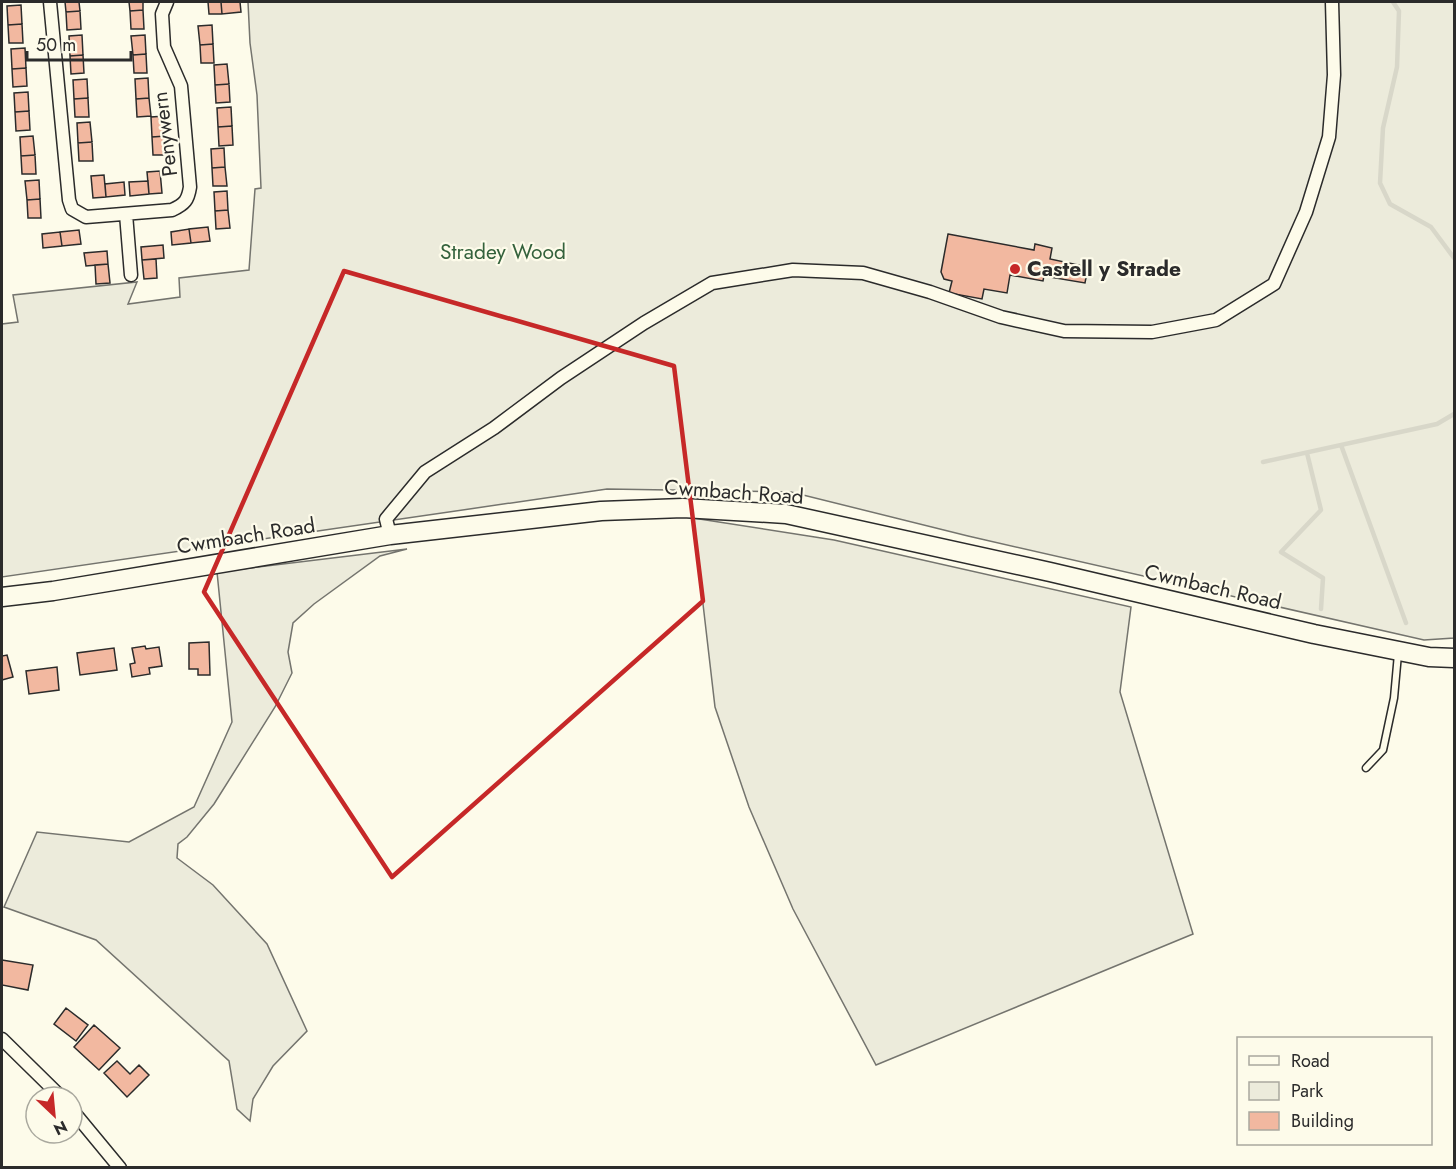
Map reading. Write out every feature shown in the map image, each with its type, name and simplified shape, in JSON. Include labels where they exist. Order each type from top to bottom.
[{"type":"main road","name":"Cwmbach Road","points":[[2,597],[53,591],[390,535],[601,511],[683,508],[786,514],[1050,572],[1314,634],[1429,657],[1455,658]]},
{"type":"street","name":"Penywern","points":[[50,2],[69,201],[72,209],[86,217],[172,210],[182,206],[188,199],[190,187],[181,86],[164,47],[162,14],[167,2]]},
{"type":"street","points":[[390,535],[386,519],[425,472],[494,428],[561,378],[644,323],[712,283],[793,270],[864,273],[930,292],[1001,317],[1064,330],[1152,332],[1216,320],[1274,284],[1306,212],[1329,137],[1335,75],[1332,2]]},
{"type":"street","points":[[126,213],[131,275]]},
{"type":"street","points":[[2,1039],[49,1085]]},
{"type":"street","points":[[84,1124],[120,1167]]},
{"type":"lane","points":[[1366,768],[1383,750],[1394,698],[1398,651]]},
{"type":"highlighted area","points":[[344,271],[674,366],[703,601],[392,877],[204,592]]},
{"type":"green space","name":"Stradey Wood","points":[[248,2],[1454,2],[1454,638],[1424,640],[968,536],[791,492],[607,489],[2,577],[2,324],[18,322],[13,295],[137,282],[128,304],[180,297],[179,278],[249,270],[255,189],[261,188],[257,95],[250,43]]},
{"type":"green space","points":[[693,518],[834,540],[1131,607],[1120,692],[1193,934],[876,1065],[793,909],[749,807],[715,707]]},
{"type":"green space","points":[[407,549],[380,556],[314,604],[293,623],[288,652],[292,673],[275,707],[214,804],[187,837],[178,844],[177,858],[213,885],[267,944],[307,1031],[273,1066],[253,1099],[250,1121],[237,1109],[229,1061],[96,940],[4,907],[37,832],[129,842],[194,807],[232,722],[217,572]]},
{"type":"building","points":[[65,2],[79,2],[80,11],[66,12]]},
{"type":"building","points":[[129,2],[143,2],[143,10],[130,11]]},
{"type":"building","points":[[208,2],[221,2],[222,14],[209,14]]},
{"type":"building","points":[[221,2],[240,2],[241,12],[222,14]]},
{"type":"building","points":[[21,5],[22,24],[8,25],[7,6]]},
{"type":"building","points":[[143,10],[144,29],[131,29],[130,11]]},
{"type":"building","points":[[80,11],[81,29],[67,30],[66,12]]},
{"type":"building","points":[[22,24],[23,43],[9,43],[8,25]]},
{"type":"building","points":[[212,25],[213,44],[200,45],[198,26]]},
{"type":"building","points":[[82,35],[83,55],[70,56],[69,36]]},
{"type":"building","points":[[145,35],[146,54],[133,55],[131,36]]},
{"type":"building","points":[[213,44],[214,63],[201,63],[200,45]]},
{"type":"building","points":[[25,48],[26,68],[12,69],[11,49]]},
{"type":"building","points":[[146,54],[147,73],[134,73],[133,55]]},
{"type":"building","points":[[83,55],[84,73],[71,74],[70,56]]},
{"type":"building","points":[[227,64],[229,84],[215,85],[214,65]]},
{"type":"building","points":[[26,68],[27,86],[13,87],[12,69]]},
{"type":"building","points":[[148,78],[149,98],[136,99],[135,79]]},
{"type":"building","points":[[87,79],[88,98],[74,99],[73,80]]},
{"type":"building","points":[[229,84],[230,102],[216,103],[215,85]]},
{"type":"building","points":[[28,92],[29,111],[15,112],[14,93]]},
{"type":"building","points":[[88,98],[89,117],[75,117],[74,99]]},
{"type":"building","points":[[149,98],[151,116],[137,117],[136,99]]},
{"type":"building","points":[[231,107],[232,126],[218,127],[217,108]]},
{"type":"building","points":[[29,111],[30,130],[16,131],[15,112]]},
{"type":"building","points":[[165,116],[166,136],[152,137],[151,117]]},
{"type":"building","points":[[90,122],[92,142],[78,143],[77,123]]},
{"type":"building","points":[[232,126],[233,145],[219,146],[218,127]]},
{"type":"building","points":[[33,136],[35,155],[21,156],[20,137]]},
{"type":"building","points":[[166,136],[167,155],[153,155],[152,137]]},
{"type":"building","points":[[92,142],[93,161],[79,161],[78,143]]},
{"type":"building","points":[[224,148],[225,167],[212,168],[211,149]]},
{"type":"building","points":[[35,155],[36,174],[22,174],[21,156]]},
{"type":"building","points":[[225,167],[227,186],[213,186],[212,168]]},
{"type":"building","points":[[160,171],[162,193],[149,194],[147,172]]},
{"type":"building","points":[[104,175],[106,197],[93,198],[91,176]]},
{"type":"building","points":[[39,180],[40,199],[27,200],[25,181]]},
{"type":"building","points":[[148,181],[149,194],[130,196],[129,182]]},
{"type":"building","points":[[124,182],[125,195],[106,197],[105,184]]},
{"type":"building","points":[[227,191],[228,210],[215,211],[214,192]]},
{"type":"building","points":[[40,199],[41,218],[28,218],[27,200]]},
{"type":"building","points":[[228,210],[230,228],[216,229],[215,211]]},
{"type":"building","points":[[208,227],[210,241],[191,243],[189,229]]},
{"type":"building","points":[[189,229],[191,243],[172,245],[171,232]]},
{"type":"building","points":[[79,230],[81,244],[62,246],[60,232]]},
{"type":"building","points":[[60,232],[62,246],[43,248],[42,234]]},
{"type":"building","name":"Castell y Strade","points":[[948,234],[1034,250],[1035,244],[1052,248],[1050,259],[1088,267],[1085,283],[1044,276],[1043,281],[1010,275],[1007,293],[984,289],[982,299],[949,293],[952,281],[944,279],[941,272]]},
{"type":"building","points":[[163,245],[164,258],[142,260],[141,247]]},
{"type":"building","points":[[107,251],[108,264],[86,266],[84,253]]},
{"type":"building","points":[[156,259],[157,278],[144,279],[142,260]]},
{"type":"building","points":[[108,264],[110,283],[96,284],[95,265]]},
{"type":"building","points":[[209,642],[210,675],[198,675],[198,669],[189,669],[189,643]]},
{"type":"building","points":[[145,646],[146,649],[159,647],[162,666],[149,668],[150,674],[132,677],[130,664],[135,663],[132,648]]},
{"type":"building","points":[[114,648],[117,670],[80,675],[77,653]]},
{"type":"building","points":[[7,655],[13,677],[2,680],[2,656]]},
{"type":"building","points":[[57,667],[59,690],[29,694],[26,671]]},
{"type":"building","points":[[2,960],[33,965],[28,990],[2,985]]},
{"type":"building","points":[[66,1008],[88,1025],[76,1041],[54,1024]]},
{"type":"building","points":[[94,1025],[120,1048],[99,1070],[74,1047]]},
{"type":"building","points":[[117,1061],[130,1074],[139,1065],[149,1075],[127,1097],[104,1073]]},
{"type":"waterway","points":[[1393,2],[1399,11],[1397,67],[1383,128],[1380,183],[1390,204],[1431,227],[1454,258]]},
{"type":"waterway","points":[[1263,462],[1437,424],[1454,414]]},
{"type":"waterway","points":[[1341,445],[1406,623]]},
{"type":"waterway","points":[[1307,453],[1321,510],[1281,552],[1323,578],[1321,609]]},
{"type":"place","name":"Castell y Strade","points":[[1015,269]]}]
